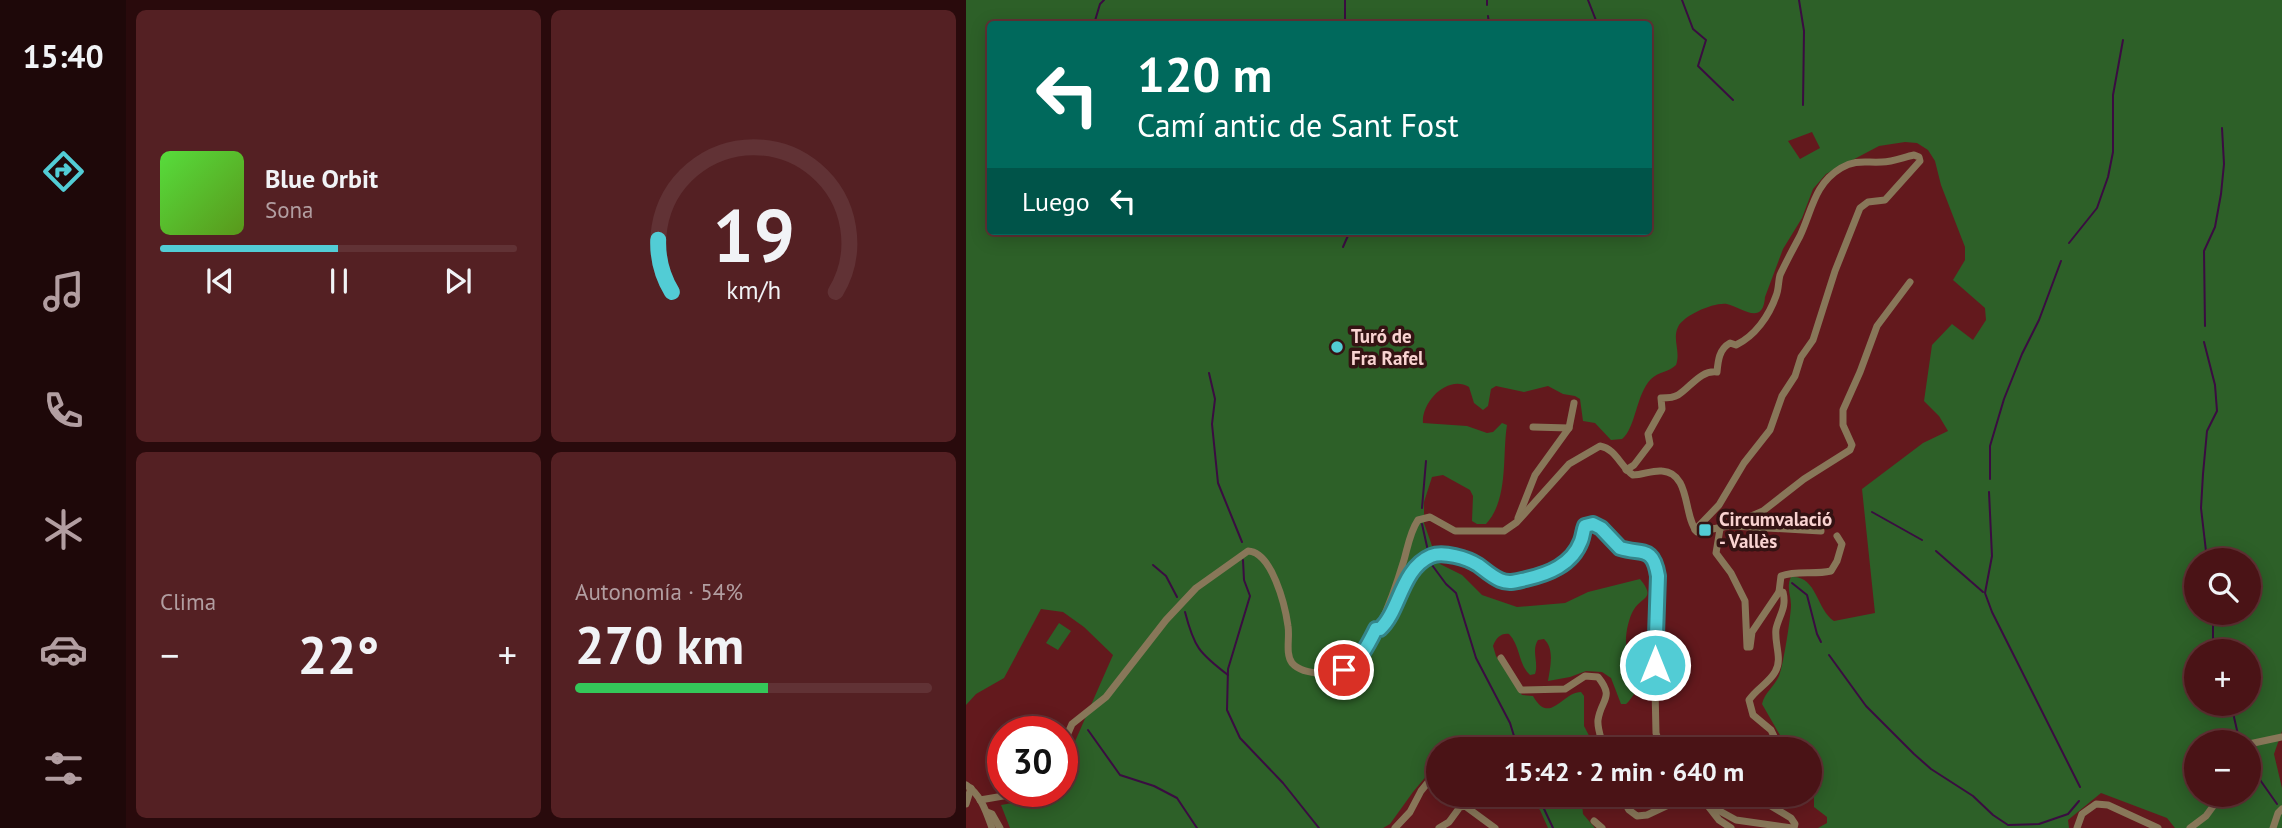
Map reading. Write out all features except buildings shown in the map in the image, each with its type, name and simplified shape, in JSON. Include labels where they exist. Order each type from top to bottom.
[{"type":"street","points":[[1626,470],[1634,465],[1650,444],[1648,434],[1662,409],[1661,398],[1675,397],[1699,377],[1717,372],[1718,359],[1724,346],[1730,343],[1736,345],[1748,339],[1761,324],[1777,294],[1779,278],[1821,186],[1839,169],[1851,164],[1867,160],[1883,162],[1914,155],[1919,157],[1920,161],[1885,200],[1868,202],[1860,208],[1835,271],[1813,340],[1801,357],[1795,376],[1782,396],[1770,430],[1744,463],[1719,505],[1695,530]]},
{"type":"street","points":[[1078,719],[1106,697],[1166,620],[1196,588],[1248,551],[1256,551],[1267,563],[1279,590],[1287,618],[1288,655],[1298,668],[1322,673],[1344,670],[1364,652],[1401,571],[1413,528],[1418,520],[1430,517],[1449,529],[1463,532],[1504,531],[1517,522],[1569,464],[1600,446],[1612,451],[1633,475],[1660,470],[1675,477],[1686,496],[1690,522],[1695,530],[1701,533],[1763,511],[1804,478],[1850,450],[1852,445],[1843,425],[1843,410],[1877,326],[1910,282]]},
{"type":"street","points":[[1517,522],[1535,475],[1569,428],[1574,403]]},
{"type":"street","points":[[1533,427],[1569,428]]},
{"type":"street","points":[[1376,629],[1380,629],[1387,622],[1404,584],[1421,563],[1432,556],[1444,555],[1474,562],[1502,581],[1514,581],[1557,569],[1580,544],[1585,526],[1597,525],[1620,548],[1643,550],[1655,563],[1658,576],[1654,643],[1657,737]]},
{"type":"street","points":[[1724,527],[1821,531]]},
{"type":"street","points":[[1724,527],[1716,553],[1731,573],[1745,601],[1747,647],[1750,647],[1752,632],[1779,592],[1781,576],[1788,573],[1820,574],[1831,571],[1842,544],[1838,536]]},
{"type":"street","points":[[1774,737],[1771,730],[1758,722],[1753,715],[1749,700],[1754,692],[1774,676],[1779,665],[1776,629],[1785,606],[1783,592],[1779,592]]},
{"type":"street","points":[[1501,658],[1521,690],[1565,689],[1585,676],[1598,677],[1606,687],[1607,699],[1598,722],[1601,737]]},
{"type":"street","points":[[2261,741],[2282,737]]},
{"type":"street","points":[[1395,828],[1407,816],[1426,785]]},
{"type":"street","points":[[968,786],[987,812],[992,828]]},
{"type":"street","points":[[966,804],[968,786]]},
{"type":"street","points":[[980,800],[987,799]]},
{"type":"street","points":[[2077,828],[2086,810],[2096,804],[2102,804],[2158,828]]},
{"type":"street","points":[[1439,828],[1449,822],[1460,807],[1465,806],[1495,828]]},
{"type":"street","points":[[1627,807],[1637,816],[1647,815],[1664,807]]},
{"type":"street","points":[[1709,807],[1719,820],[1731,828]]},
{"type":"street","points":[[1714,807],[1737,820],[1793,828],[1795,824],[1791,818],[1778,807]]},
{"type":"street","points":[[2190,828],[2206,816],[2213,807]]},
{"type":"street","points":[[2273,828],[2282,809]]},
{"type":"street","points":[[987,812],[992,814],[1000,828]]},
{"type":"street","points":[[1594,821],[1602,828]]},
{"type":"green space","points":[[966,0],[2282,0],[2282,731],[2274,754],[2282,788],[2282,828],[2175,828],[2167,818],[2101,793],[2068,820],[2069,828],[1818,828],[1827,823],[1827,817],[1814,807],[1822,807],[1822,737],[1781,737],[1762,704],[1779,676],[1783,663],[1791,611],[1791,577],[1806,581],[1823,609],[1834,621],[1875,613],[1862,489],[1923,443],[1948,431],[1939,416],[1924,401],[1932,345],[1952,324],[1973,340],[1986,320],[1985,308],[1953,280],[1965,260],[1965,247],[1941,185],[1935,161],[1928,150],[1917,143],[1879,146],[1826,174],[1813,189],[1802,218],[1783,249],[1760,311],[1750,313],[1721,304],[1700,310],[1681,322],[1676,332],[1676,365],[1651,379],[1646,385],[1627,434],[1622,439],[1611,440],[1595,423],[1583,421],[1580,399],[1548,386],[1524,392],[1496,386],[1491,389],[1488,406],[1483,410],[1474,403],[1469,387],[1453,384],[1437,392],[1426,407],[1423,423],[1467,426],[1487,433],[1493,432],[1502,423],[1507,425],[1501,490],[1493,514],[1486,524],[1472,521],[1473,496],[1470,490],[1443,475],[1432,477],[1424,502],[1424,523],[1438,563],[1462,575],[1482,595],[1517,607],[1565,603],[1588,592],[1640,579],[1645,586],[1646,597],[1631,615],[1626,640],[1627,649],[1642,660],[1643,673],[1638,688],[1626,704],[1621,704],[1611,678],[1602,672],[1586,671],[1548,681],[1551,653],[1544,639],[1538,640],[1536,644],[1536,670],[1535,674],[1530,675],[1523,666],[1516,644],[1509,634],[1499,637],[1493,646],[1496,656],[1522,695],[1533,696],[1545,708],[1551,708],[1574,693],[1581,692],[1584,696],[1584,726],[1590,737],[1426,737],[1426,776],[1390,824],[1383,828],[1010,828],[1002,807],[1078,807],[1078,735],[1113,655],[1084,627],[1063,612],[1041,609],[1004,678],[976,694],[966,705]],"holes":[[[1812,132],[1820,148],[1800,159],[1788,141]]]},
{"type":"green space","points":[[1059,623],[1071,631],[1058,650],[1046,643]]},
{"type":"green space","points":[[1537,807],[1582,807],[1583,814],[1595,828],[1548,828]]},
{"type":"waterway","points":[[1095,21],[1104,0]]},
{"type":"waterway","points":[[1345,0],[1345,21]]},
{"type":"waterway","points":[[1487,0],[1487,5]]},
{"type":"waterway","points":[[1588,0],[1596,21]]},
{"type":"waterway","points":[[1682,0],[1693,29],[1706,40],[1698,66],[1733,100]]},
{"type":"waterway","points":[[1799,0],[1804,31],[1803,105]]},
{"type":"waterway","points":[[1488,16],[1489,21]]},
{"type":"waterway","points":[[2069,243],[2097,208],[2108,177],[2113,152],[2113,95],[2123,40]]},
{"type":"waterway","points":[[2205,326],[2204,251],[2215,227],[2221,194],[2224,164],[2222,128]]},
{"type":"waterway","points":[[1343,247],[1348,235]]},
{"type":"waterway","points":[[1990,479],[1990,446],[2004,399],[2039,320],[2061,261]]},
{"type":"waterway","points":[[2204,342],[2215,385],[2217,411],[2207,431],[2203,474],[2201,508],[2206,548]]},
{"type":"waterway","points":[[1209,373],[1215,399],[1212,424],[1218,483],[1242,542]]},
{"type":"waterway","points":[[1422,508],[1426,461]]},
{"type":"waterway","points":[[1989,492],[1992,556],[1985,593],[2080,787]]},
{"type":"waterway","points":[[1872,512],[1922,540]]},
{"type":"waterway","points":[[1422,524],[1428,551]]},
{"type":"waterway","points":[[1936,551],[1983,592]]},
{"type":"waterway","points":[[1243,560],[1244,580],[1250,596],[1228,669],[1227,710],[1240,738],[1283,783],[1319,828]]},
{"type":"waterway","points":[[1153,565],[1166,576],[1177,597]]},
{"type":"waterway","points":[[1432,565],[1456,593],[1476,658],[1510,723],[1514,737]]},
{"type":"waterway","points":[[1792,583],[1807,595],[1821,642]]},
{"type":"waterway","points":[[1185,612],[1191,634],[1199,648],[1228,675]]},
{"type":"waterway","points":[[2213,625],[2213,639]]},
{"type":"waterway","points":[[1829,655],[1866,706],[1914,754],[2008,825],[2039,824],[2068,814],[2079,801]]},
{"type":"waterway","points":[[2234,716],[2237,730]]},
{"type":"waterway","points":[[1088,730],[1120,775],[1154,786],[1177,798],[1197,828]]},
{"type":"waterway","points":[[2261,781],[2277,804]]},
{"type":"waterway","points":[[1543,807],[1553,828]]},
{"type":"place","name":"Turó de Fra Rafel","points":[[1337,347]]},
{"type":"place","name":"Circumvalació - Vallès","points":[[1705,530]]},
{"type":"route","points":[[1344,670],[1356,662],[1376,629],[1380,629],[1387,622],[1404,584],[1421,563],[1432,556],[1438,554],[1474,562],[1502,581],[1539,576],[1557,569],[1573,554],[1580,544],[1585,526],[1589,524],[1597,525],[1624,550],[1643,550],[1655,563],[1658,576],[1655,665]]}]
